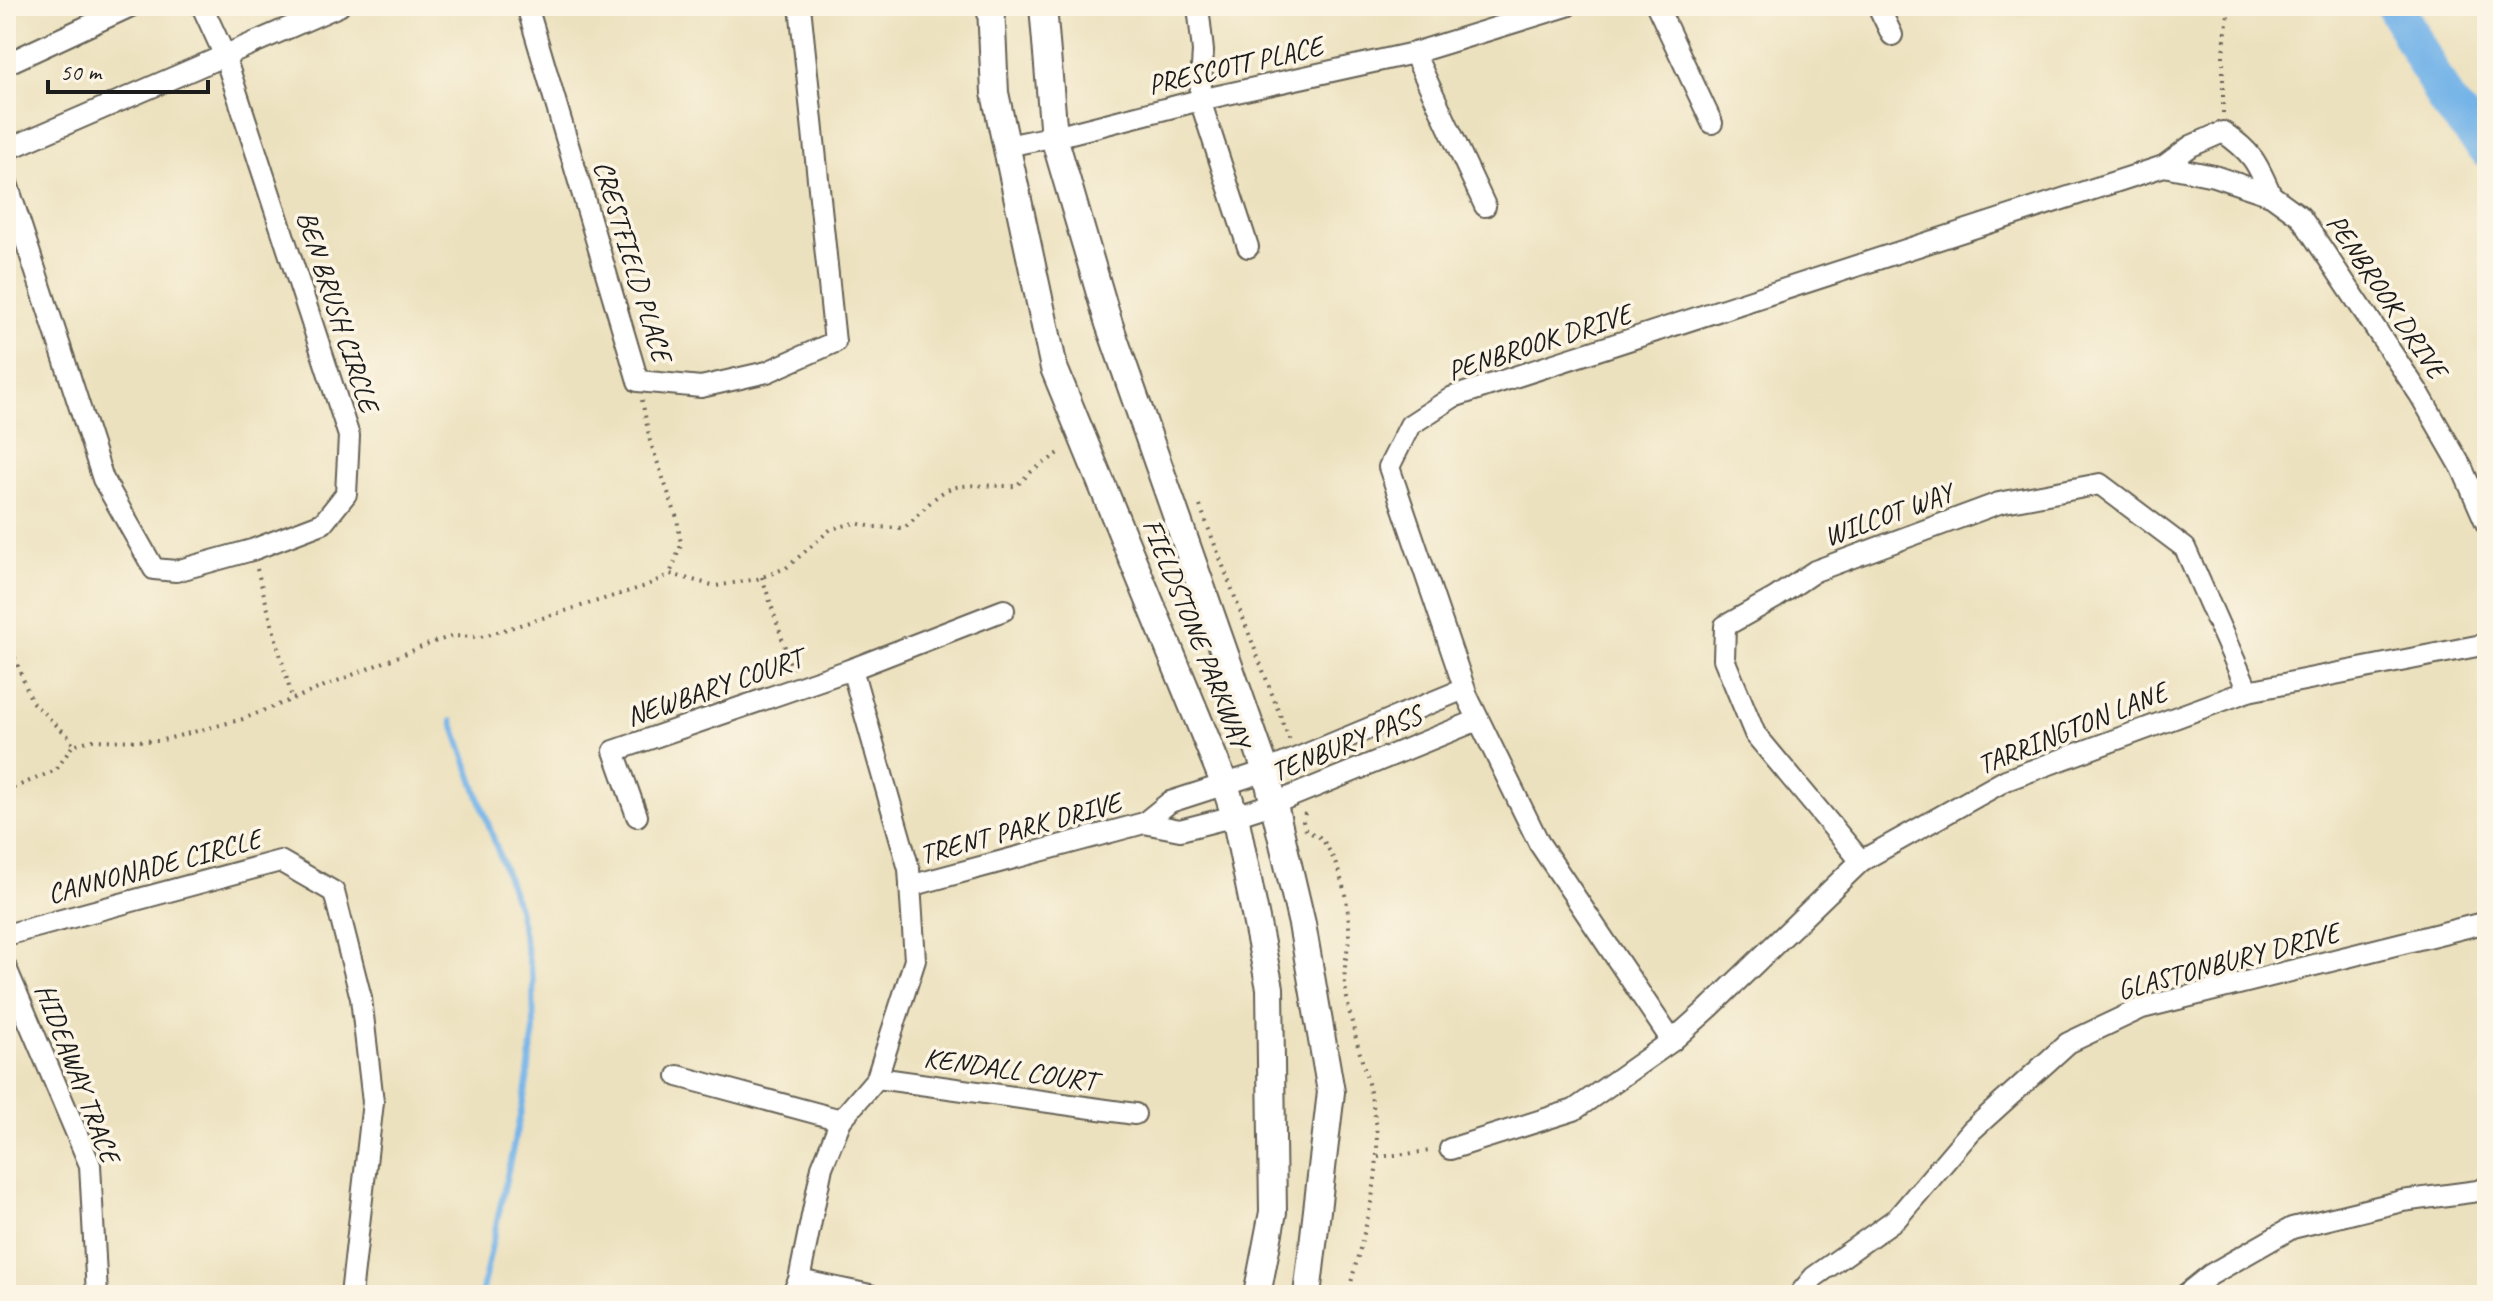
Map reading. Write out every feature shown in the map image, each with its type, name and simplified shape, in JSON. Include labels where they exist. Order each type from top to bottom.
[{"type":"street","points":[[6,64],[131,6]]},
{"type":"street","name":"BEN BRUSH CIRCLE","points":[[6,180],[103,479],[154,569],[176,571],[252,550],[323,523],[346,494],[349,436],[224,54],[202,6]]},
{"type":"street","points":[[6,150],[339,6]]},
{"type":"street","name":"CRESTFIELD PLACE","points":[[527,6],[638,381],[701,387],[767,372],[835,342],[800,6]]},
{"type":"street","name":"FIELDSTONE PARKWAY","points":[[991,6],[995,93],[1054,368],[1235,816],[1270,988],[1273,1212],[1257,1295]]},
{"type":"street","name":"FIELDSTONE PARKWAY","points":[[1043,6],[1054,137],[1109,324],[1266,771],[1302,924],[1331,1092],[1307,1295]]},
{"type":"street","points":[[1198,6],[1203,51],[1200,100],[1248,247]]},
{"type":"street","name":"PRESCOTT PLACE","points":[[1007,146],[1414,53],[1567,6]]},
{"type":"street","points":[[1657,6],[1712,123]]},
{"type":"street","points":[[1878,6],[1892,35]]},
{"type":"street","points":[[1414,53],[1485,206]]},
{"type":"street","name":"PENBROOK DRIVE","points":[[1672,1041],[1539,843],[1464,689],[1389,467],[1410,425],[1453,397],[2164,166],[2191,146],[2223,132],[2245,147],[2271,195]]},
{"type":"street","name":"PENBROOK DRIVE","points":[[2164,166],[2214,176],[2271,195],[2300,216],[2420,395],[2462,468],[2487,525]]},
{"type":"street","name":"WILCOT WAY","points":[[1861,861],[1755,734],[1724,659],[1725,626],[1815,571],[1999,503],[2100,484],[2185,548],[2248,691]]},
{"type":"street","name":"NEWBARY COURT","points":[[637,816],[614,751],[852,669],[1004,610]]},
{"type":"street","name":"TARRINGTON LANE","points":[[1450,1149],[1574,1110],[1672,1041],[1861,861],[2006,780],[2248,691],[2487,644]]},
{"type":"street","points":[[852,669],[909,869],[915,960],[877,1078],[841,1120],[822,1167],[796,1288],[870,1295]]},
{"type":"street","name":"TENBURY PASS","points":[[1225,785],[1464,689]]},
{"type":"street","name":"TENBURY PASS","points":[[1235,816],[1275,803],[1478,720]]},
{"type":"street","name":"TRENT PARK DRIVE","points":[[910,886],[1144,823],[1170,802],[1225,785]]},
{"type":"street","name":"TRENT PARK DRIVE","points":[[1144,823],[1180,830],[1235,816]]},
{"type":"street","name":"CANNONADE CIRCLE","points":[[6,935],[280,861],[334,892],[361,998],[373,1102],[351,1295]]},
{"type":"street","name":"GLASTONBURY DRIVE","points":[[1799,1295],[1814,1277],[1897,1218],[1971,1131],[2068,1043],[2142,1008],[2487,922]]},
{"type":"street","name":"HIDEAWAY TRACE","points":[[6,968],[90,1165],[97,1295]]},
{"type":"street","points":[[678,1076],[841,1120]]},
{"type":"street","name":"KENDALL COURT","points":[[877,1078],[1135,1114]]},
{"type":"street","points":[[2185,1295],[2210,1275],[2292,1228],[2402,1201],[2482,1189]]},
{"type":"path","points":[[2223,132],[2223,55],[2229,6]]},
{"type":"path","points":[[638,381],[650,441],[677,518],[681,545],[670,574]]},
{"type":"path","points":[[6,791],[56,770],[73,745],[91,740],[159,741],[243,719],[434,642],[453,636],[481,637],[646,586],[670,574],[716,586],[762,577],[786,568],[831,529],[855,523],[904,528],[946,490],[962,485],[987,488],[1016,486],[1066,448]]},
{"type":"path","points":[[252,550],[292,698]]},
{"type":"path","points":[[762,577],[798,687]]},
{"type":"path","points":[[6,635],[32,702],[68,736],[73,745]]},
{"type":"path","points":[[1378,1157],[1450,1149]]},
{"type":"path","points":[[2482,1189],[2487,1248]]},
{"type":"waterway","points":[[2395,6],[2446,101],[2487,149]]},
{"type":"waterway","points":[[452,721],[518,908],[533,981],[534,1031],[526,1088],[481,1295]]}]
